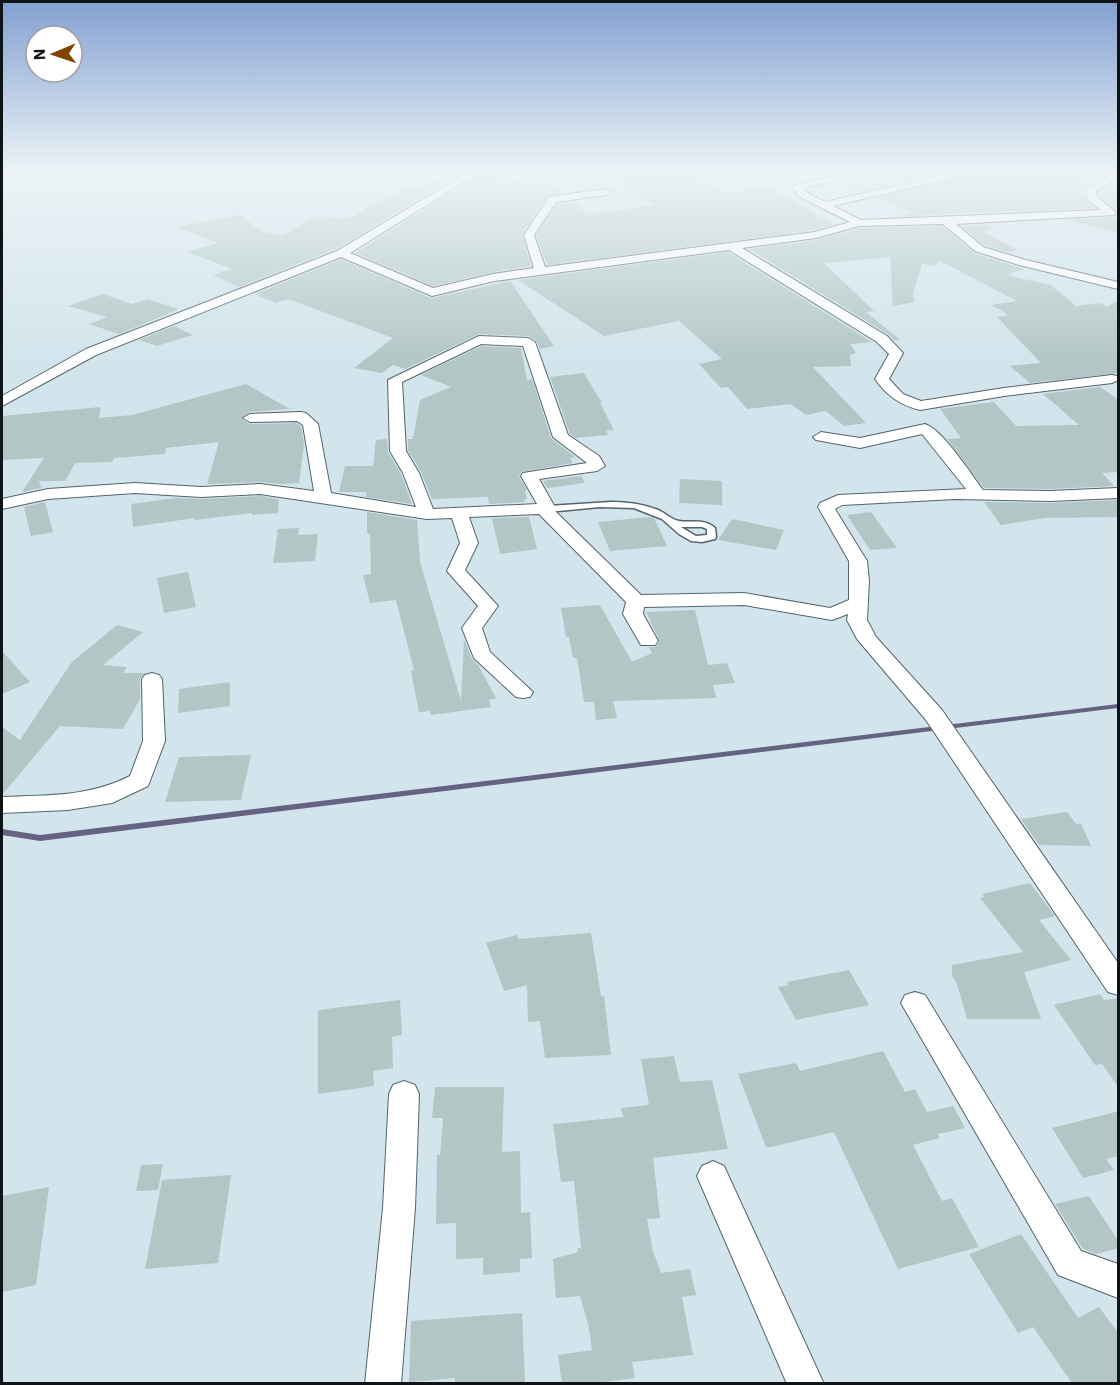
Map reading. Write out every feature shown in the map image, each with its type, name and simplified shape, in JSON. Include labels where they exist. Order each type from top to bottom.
[{"type":"street","points":[[2,402],[91,352],[341,253],[372,235]]},
{"type":"street","points":[[530,235],[541,271]]},
{"type":"street","points":[[341,253],[432,291],[462,287],[493,278],[817,235]]},
{"type":"street","points":[[962,235],[979,249],[1023,263],[1119,285]]},
{"type":"street","points":[[732,247],[882,339],[896,353],[882,379],[898,397],[920,406],[1004,392],[1115,381]]},
{"type":"street","points":[[427,514],[411,473],[398,451],[395,380],[478,339],[528,342],[561,437],[593,459],[597,466],[529,476],[546,509],[636,601],[744,599],[832,615],[858,603]]},
{"type":"street","points":[[1097,368],[1115,381]]},
{"type":"street","points":[[250,418],[301,417],[310,424],[323,497]]},
{"type":"street","points":[[820,437],[860,443],[925,429],[977,493]]},
{"type":"street","points":[[2,504],[48,494],[135,488],[201,492],[260,489],[427,514],[460,515],[546,509]]},
{"type":"street","points":[[1119,493],[1050,496],[977,493],[838,500],[826,507],[858,561],[860,581],[857,620],[867,639],[934,715],[1119,984]]},
{"type":"street","points":[[460,515],[469,543],[456,571],[488,606],[472,628],[481,654],[523,692]]},
{"type":"street","points":[[636,601],[633,614],[648,641]]},
{"type":"street","points":[[2,805],[68,802],[112,795],[140,781],[154,741],[152,679]]},
{"type":"street","points":[[915,1003],[1070,1263],[1119,1281]]},
{"type":"street","points":[[383,1383],[399,1208],[404,1094]]},
{"type":"street","points":[[713,1176],[806,1383]]},
{"type":"lane","points":[[546,509],[632,505],[661,514],[672,524]]},
{"type":"building","points":[[197,235],[360,235],[336,249],[239,287],[213,275],[233,269],[187,252],[218,243]]},
{"type":"building","points":[[384,235],[522,235],[531,266],[433,286],[355,253]]},
{"type":"building","points":[[536,235],[780,235],[547,265]]},
{"type":"building","points":[[835,235],[952,235],[974,253],[1024,269],[1006,275],[1051,285],[1076,306],[1100,303],[1107,307],[1119,300],[1119,373],[1030,383],[1010,366],[1041,363],[997,317],[1009,315],[991,305],[1017,301],[940,261],[934,266],[922,264],[913,293],[914,302],[893,306],[890,257],[824,263],[874,311],[866,312],[900,340],[894,340],[888,334],[749,249],[816,240]]},
{"type":"building","points":[[972,235],[988,235],[1018,250],[1007,252],[984,245]]},
{"type":"building","points":[[728,252],[872,342],[850,344],[856,353],[850,355],[851,366],[813,367],[866,423],[844,426],[826,411],[806,415],[791,404],[747,409],[728,387],[721,388],[699,364],[722,359],[679,321],[604,336],[518,280]]},
{"type":"building","points":[[341,259],[431,298],[510,281],[554,346],[540,349],[536,340],[528,336],[479,334],[405,369],[393,365],[382,373],[354,368],[393,338],[288,299],[276,303],[255,294]]},
{"type":"building","points":[[103,294],[132,304],[147,299],[179,309],[119,334],[89,324],[107,317],[68,306]]},
{"type":"building","points":[[174,326],[193,335],[157,346],[139,340]]},
{"type":"building","points":[[481,346],[521,348],[527,380],[532,379],[551,438],[575,457],[570,458],[573,463],[521,472],[519,477],[527,490],[525,491],[527,499],[524,500],[525,502],[489,504],[488,497],[432,499],[421,472],[408,450],[408,439],[413,439],[420,400],[451,387],[421,375]]},
{"type":"building","points":[[584,373],[602,403],[600,403],[614,430],[606,431],[608,435],[576,438],[570,434],[550,377]]},
{"type":"building","points":[[246,384],[288,408],[297,408],[250,412],[241,419],[250,424],[296,423],[301,426],[304,445],[299,483],[207,484],[219,442],[166,448],[165,454],[114,458],[112,462],[75,463],[65,481],[39,481],[41,488],[22,492],[44,458],[2,460],[2,416],[101,407],[99,418],[132,415]]},
{"type":"building","points":[[1100,387],[1119,400],[1119,472],[1102,473],[1114,486],[1050,489],[984,488],[947,439],[961,438],[940,409],[994,402],[1016,426],[1079,425],[1043,394]]},
{"type":"building","points":[[387,439],[388,452],[401,474],[412,504],[366,497],[366,492],[339,492],[345,466],[373,466],[376,440]]},
{"type":"building","points":[[581,476],[585,483],[547,488],[543,481]]},
{"type":"building","points":[[680,479],[722,481],[722,505],[679,503]]},
{"type":"building","points":[[260,496],[279,499],[278,513],[252,515],[252,513],[194,520],[194,518],[133,527],[131,504],[176,498]]},
{"type":"building","points":[[1119,500],[1119,517],[1045,518],[1001,525],[984,502],[1050,503]]},
{"type":"building","points":[[45,502],[53,532],[31,536],[24,507]]},
{"type":"building","points":[[367,512],[417,520],[420,562],[461,701],[464,639],[472,659],[478,665],[496,698],[489,700],[491,707],[431,715],[430,711],[419,712],[411,671],[414,670],[396,600],[370,603],[363,575],[371,574]]},
{"type":"building","points":[[871,512],[897,548],[870,550],[847,515]]},
{"type":"building","points":[[529,517],[537,549],[500,554],[492,518]]},
{"type":"building","points":[[654,518],[667,546],[610,551],[598,522]]},
{"type":"building","points":[[732,519],[784,530],[776,550],[718,540]]},
{"type":"building","points":[[299,528],[298,535],[318,534],[315,561],[273,563],[278,529]]},
{"type":"building","points":[[188,572],[196,607],[164,613],[157,578]]},
{"type":"building","points":[[600,605],[632,662],[652,653],[649,647],[655,647],[660,642],[646,612],[695,610],[708,665],[727,663],[735,683],[713,685],[716,698],[613,701],[617,718],[596,720],[594,702],[584,702],[577,658],[573,658],[569,637],[566,637],[561,608]]},
{"type":"building","points":[[117,625],[143,632],[103,665],[127,667],[123,673],[145,673],[140,679],[140,699],[123,729],[60,726],[2,795],[2,727],[20,740],[71,663]]},
{"type":"building","points":[[2,651],[30,682],[2,694]]},
{"type":"building","points":[[230,682],[230,706],[178,713],[179,689]]},
{"type":"building","points":[[251,755],[241,800],[165,802],[179,757]]},
{"type":"building","points":[[1067,812],[1076,824],[1081,824],[1091,846],[1039,845],[1021,819]]},
{"type":"building","points":[[1030,883],[1055,916],[1039,920],[1071,960],[1024,972],[1041,1019],[967,1019],[957,984],[952,975],[952,965],[1023,952],[980,898],[984,897],[982,894]]},
{"type":"building","points":[[591,933],[601,996],[604,996],[611,1055],[545,1058],[540,1021],[528,1022],[527,985],[504,991],[486,943],[517,935],[518,939]]},
{"type":"building","points":[[849,970],[869,1005],[796,1020],[778,987],[788,985],[787,982]]},
{"type":"building","points":[[1100,994],[1104,1000],[1119,998],[1119,1088],[1102,1064],[1095,1065],[1054,1005]]},
{"type":"building","points":[[400,1000],[402,1035],[392,1037],[393,1068],[373,1071],[374,1086],[318,1094],[318,1010]]},
{"type":"building","points":[[883,1051],[905,1092],[915,1089],[927,1112],[953,1106],[965,1128],[938,1134],[940,1138],[913,1145],[942,1201],[952,1198],[979,1247],[898,1269],[834,1132],[766,1147],[738,1074],[796,1063],[800,1071]]},
{"type":"building","points":[[674,1056],[680,1082],[712,1080],[728,1149],[653,1158],[660,1218],[647,1219],[653,1251],[661,1273],[690,1269],[696,1295],[682,1297],[693,1355],[632,1362],[635,1378],[596,1383],[562,1383],[558,1355],[592,1350],[589,1328],[580,1296],[556,1298],[553,1259],[578,1252],[578,1248],[581,1248],[574,1181],[561,1182],[553,1124],[623,1117],[621,1108],[649,1105],[641,1059]]},
{"type":"building","points":[[435,1087],[504,1087],[502,1152],[520,1151],[521,1213],[530,1212],[532,1258],[520,1259],[520,1272],[483,1275],[483,1258],[456,1259],[456,1223],[436,1224],[437,1155],[440,1155],[443,1118],[432,1118]]},
{"type":"building","points":[[1119,1111],[1119,1156],[1106,1159],[1114,1170],[1083,1178],[1052,1128]]},
{"type":"building","points":[[163,1164],[158,1190],[136,1191],[141,1165]]},
{"type":"building","points":[[231,1175],[218,1263],[145,1269],[162,1180]]},
{"type":"building","points":[[49,1187],[36,1285],[2,1292],[2,1196]]},
{"type":"building","points":[[1089,1196],[1119,1242],[1119,1248],[1096,1254],[1083,1249],[1055,1204]]},
{"type":"building","points":[[1021,1234],[1078,1318],[1099,1307],[1119,1334],[1119,1383],[1072,1383],[1033,1327],[1018,1333],[969,1254]]},
{"type":"building","points":[[522,1313],[525,1383],[455,1383],[455,1378],[409,1382],[411,1321]]},
{"type":"waterway","points":[[2,832],[40,838],[1118,706]]}]
